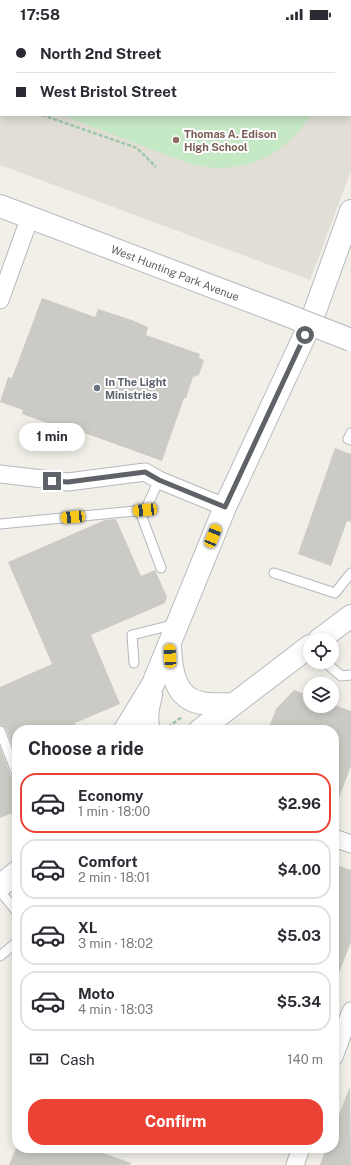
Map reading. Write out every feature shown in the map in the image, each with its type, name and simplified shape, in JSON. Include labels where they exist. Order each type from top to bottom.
[{"type":"street","name":"West Hunting Park Avenue","points":[[0,206],[351,340]]},
{"type":"street","points":[[128,725],[153,684],[225,507],[311,322],[351,211]]},
{"type":"street","points":[[0,300],[30,217]]},
{"type":"street","points":[[0,474],[68,482],[145,472],[159,480],[225,507]]},
{"type":"street","points":[[329,633],[351,616]]},
{"type":"street","points":[[170,645],[173,680],[186,696],[201,703],[233,704]]},
{"type":"street","points":[[193,722],[233,704],[303,653]]},
{"type":"street","points":[[147,725],[147,711],[153,684]]},
{"type":"street","points":[[339,840],[351,844]]},
{"type":"street","points":[[0,886],[12,876]]},
{"type":"street","points":[[339,1043],[351,1011]]},
{"type":"street","points":[[294,1165],[299,1153]]},
{"type":"lane","points":[[351,433],[348,439],[351,440]]},
{"type":"lane","points":[[159,480],[142,517],[161,568]]},
{"type":"lane","points":[[0,524],[145,510]]},
{"type":"lane","points":[[274,573],[335,593],[351,573]]},
{"type":"lane","points":[[134,663],[132,635],[178,623]]},
{"type":"lane","points":[[333,669],[341,676],[351,675]]},
{"type":"lane","points":[[0,731],[12,761]]},
{"type":"lane","points":[[0,891],[12,906]]},
{"type":"lane","points":[[0,956],[12,946]]},
{"type":"path","points":[[45,116],[137,148],[156,167]]},
{"type":"path","points":[[177,725],[193,722]]},
{"type":"shaded area","name":"Thomas A. Edison High School","points":[[0,116],[351,116],[351,171],[310,280],[0,165]]},
{"type":"green space","points":[[64,116],[310,116],[300,130],[288,142],[259,160],[227,168],[191,164]]},
{"type":"building","name":"In The Light Ministries","points":[[42,298],[95,317],[98,309],[132,320],[148,327],[146,335],[200,354],[199,358],[204,360],[199,375],[193,377],[162,461],[65,426],[64,429],[22,414],[23,410],[0,402],[8,377],[12,378]]},
{"type":"building","points":[[335,448],[351,454],[351,522],[347,521],[331,566],[298,554]]},
{"type":"building","points":[[116,519],[141,576],[155,570],[167,597],[165,603],[91,635],[120,704],[75,723],[76,725],[12,725],[12,745],[6,729],[0,725],[0,687],[52,664],[8,562],[105,520]]},
{"type":"building","points":[[294,690],[303,693],[303,713],[339,713],[339,707],[351,711],[351,766],[339,798],[339,725],[270,725],[276,709]]},
{"type":"building","points":[[0,747],[12,777],[12,813],[0,818]]},
{"type":"building","points":[[339,866],[351,870],[351,942],[339,973]]},
{"type":"building","points":[[350,1086],[351,1165],[320,1165],[324,1153],[339,1153],[339,1115]]},
{"type":"building","points":[[14,1153],[103,1153],[131,1163],[130,1165],[9,1165]]},
{"type":"place","name":"Thomas A. Edison High School","points":[[176,140]]},
{"type":"place","name":"In The Light Ministries","points":[[97,388]]},
{"type":"route","points":[[52,481],[68,482],[101,479],[145,472],[159,480],[225,507],[305,335]]}]
